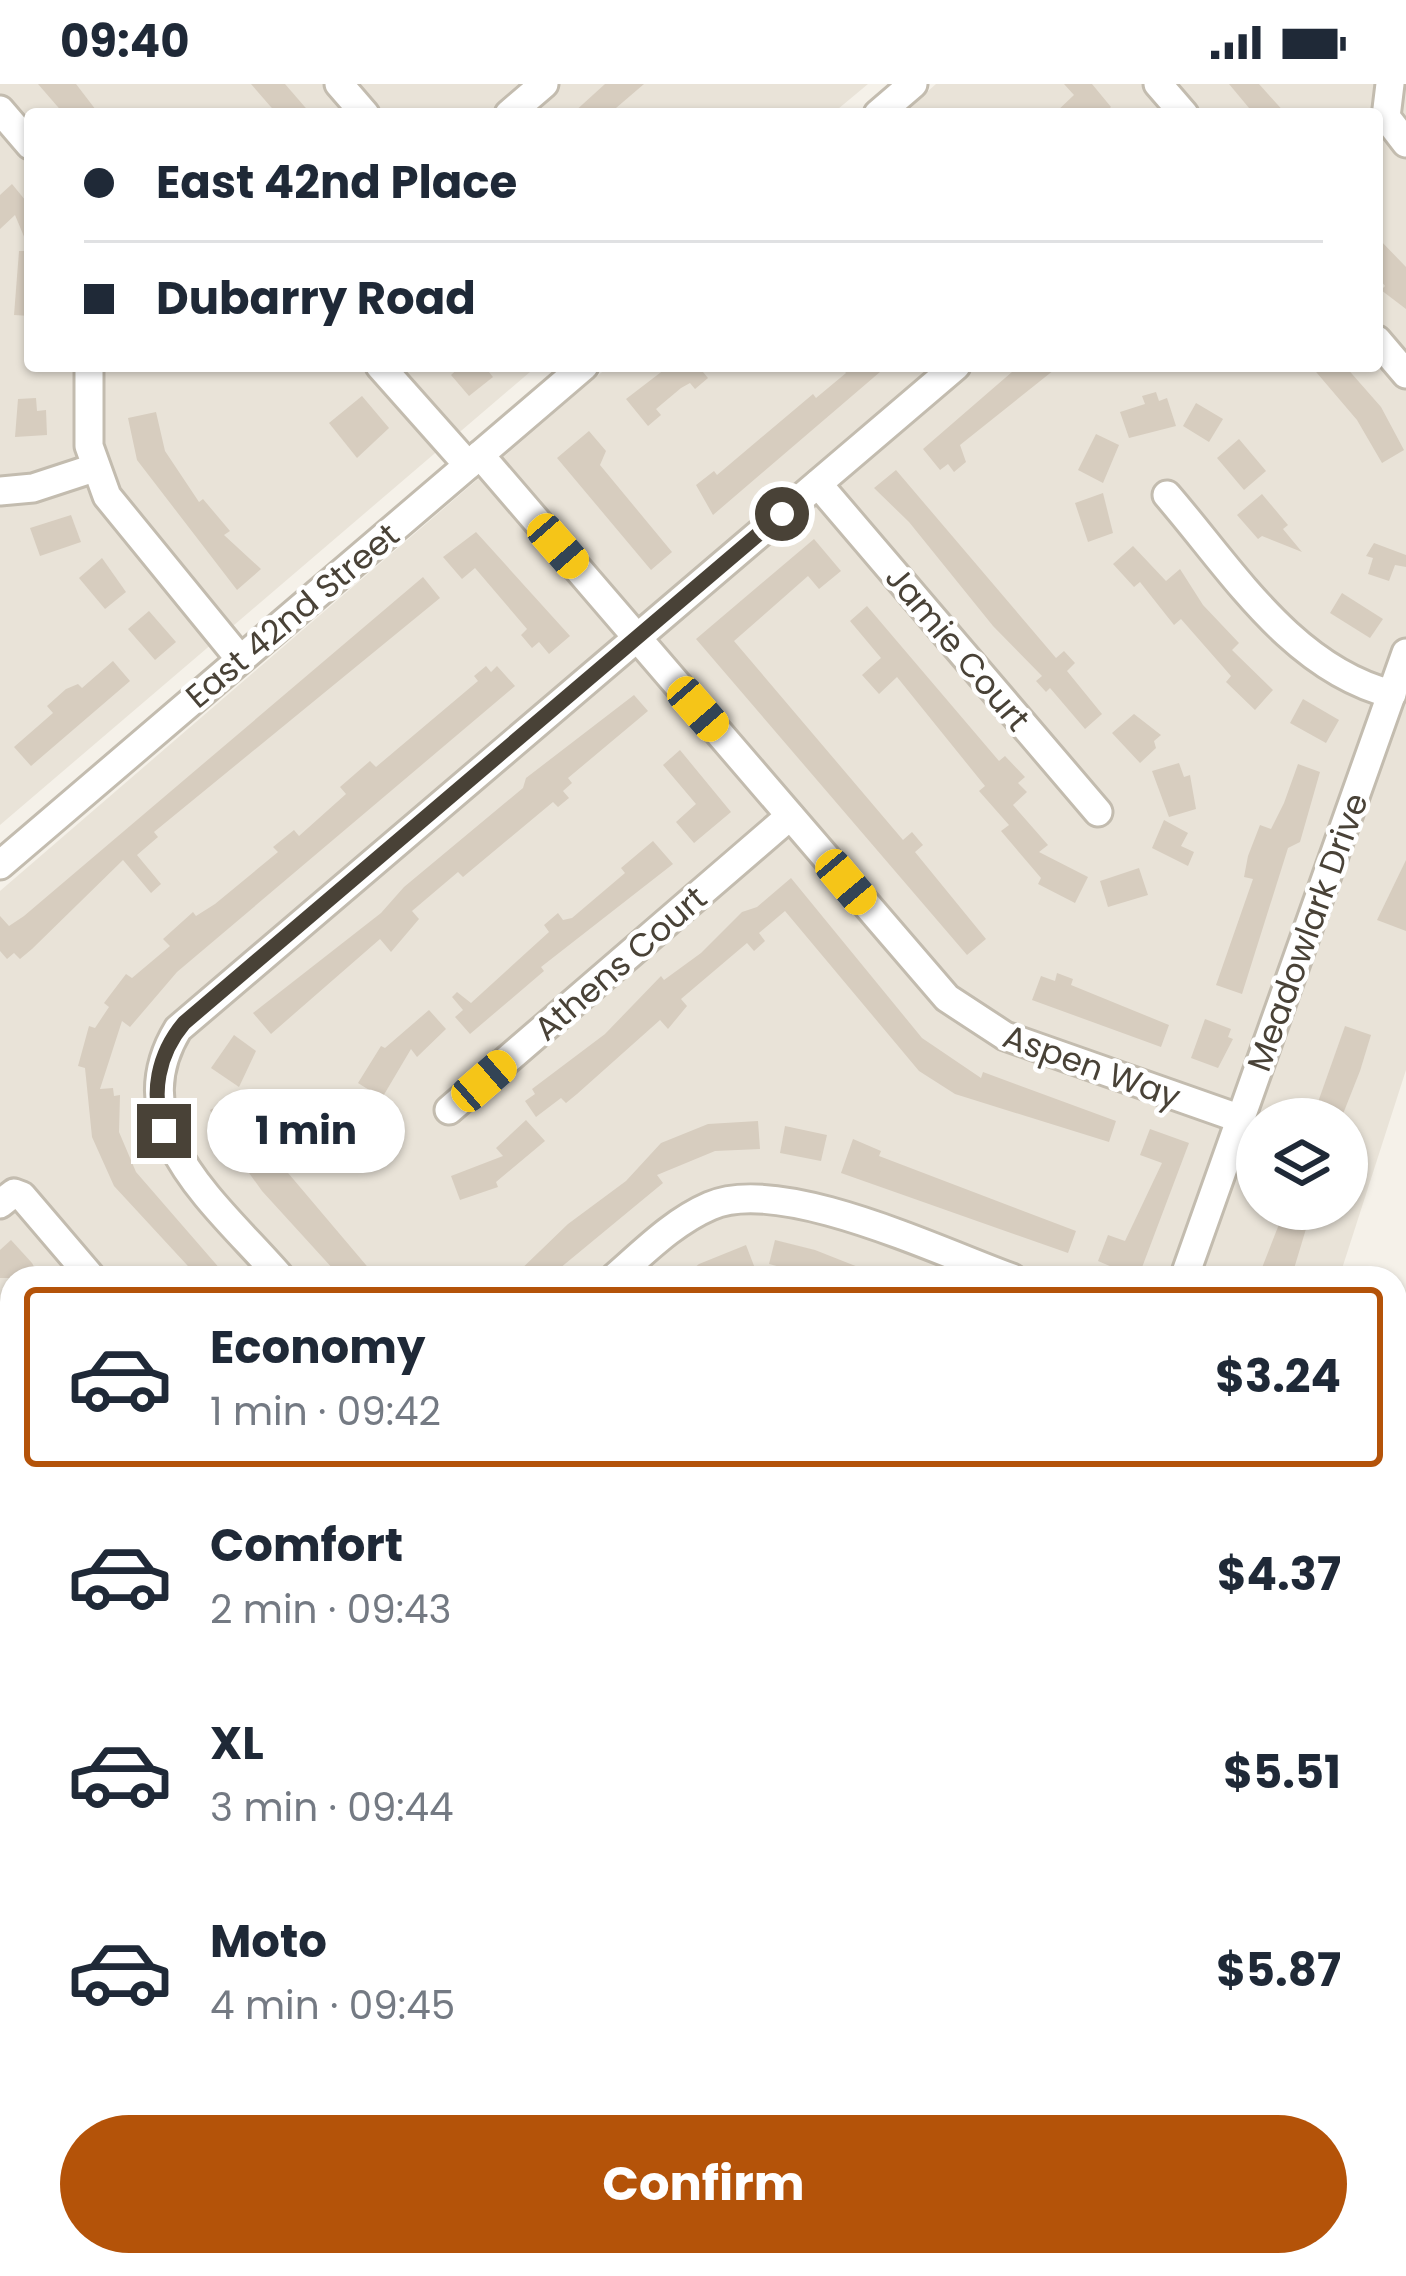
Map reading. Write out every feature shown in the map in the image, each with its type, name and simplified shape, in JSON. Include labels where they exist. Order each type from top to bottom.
[{"type":"street","points":[[339,84],[360,108]]},
{"type":"street","points":[[516,108],[544,84]]},
{"type":"street","points":[[885,108],[913,84]]},
{"type":"street","points":[[1158,84],[1179,108]]},
{"type":"street","points":[[1390,84],[1386,117],[1406,142]]},
{"type":"street","points":[[0,110],[24,138]]},
{"type":"street","points":[[1383,347],[1406,374]]},
{"type":"street","points":[[89,372],[86,423],[94,468],[124,523],[240,659]]},
{"type":"street","name":"Aspen Way","points":[[386,372],[637,637],[940,992],[1005,1036],[1236,1117]]},
{"type":"street","name":"East 42nd Street","points":[[0,865],[577,372]]},
{"type":"street","points":[[271,1266],[170,1146],[157,1100],[160,1067],[184,1023],[949,372]]},
{"type":"street","points":[[0,491],[33,488],[94,468]]},
{"type":"street","name":"Jamie Court","points":[[818,484],[1098,812]]},
{"type":"street","points":[[1167,495],[1302,649],[1349,679],[1392,694]]},
{"type":"street","name":"Meadowlark Drive","points":[[1248,1098],[1406,653]]},
{"type":"street","name":"Athens Court","points":[[449,1110],[790,816]]},
{"type":"street","name":"Meadowlark Drive","points":[[1188,1266],[1236,1133]]},
{"type":"street","points":[[629,1266],[694,1213],[750,1197],[808,1204],[979,1266]]},
{"type":"street","points":[[7,1198],[79,1266]]},
{"type":"shaded area","points":[[0,84],[868,84],[839,108],[24,108],[24,372],[530,372],[0,825]]},
{"type":"shaded area","points":[[936,84],[1406,84],[1406,1070],[1368,1188],[1368,1098],[1236,1098],[1236,1230],[1354,1230],[1343,1266],[0,1266],[0,891],[602,372],[1383,372],[1383,108],[909,108]]},
{"type":"building","points":[[38,84],[76,84],[94,108],[59,108]]},
{"type":"building","points":[[251,84],[285,84],[306,108],[272,108]]},
{"type":"building","points":[[605,84],[644,84],[616,108],[579,108]]},
{"type":"building","points":[[1064,84],[1092,84],[1111,107],[1060,108],[1074,95]]},
{"type":"building","points":[[1229,84],[1259,84],[1281,108],[1249,108]]},
{"type":"building","points":[[12,184],[24,199],[24,237],[15,215],[0,229],[0,195]]},
{"type":"building","points":[[1383,243],[1406,267],[1406,309],[1383,292]]},
{"type":"building","points":[[19,251],[24,251],[24,316],[14,315]]},
{"type":"building","points":[[489,372],[493,377],[469,396],[451,375]]},
{"type":"building","points":[[661,372],[703,372],[708,378],[695,389],[690,383],[681,388],[656,409],[661,415],[648,426],[626,399]]},
{"type":"building","points":[[880,372],[713,515],[696,485],[714,471],[717,475],[813,394],[816,398],[846,373]]},
{"type":"building","points":[[1012,372],[1051,372],[960,445],[966,462],[954,472],[948,464],[940,470],[923,449]]},
{"type":"building","points":[[1316,372],[1350,372],[1381,407],[1404,450],[1382,463],[1357,420]]},
{"type":"building","points":[[1156,392],[1159,401],[1167,398],[1176,426],[1129,438],[1120,412],[1145,404],[1142,396]]},
{"type":"building","points":[[362,396],[389,428],[357,458],[329,423]]},
{"type":"building","points":[[36,398],[37,411],[46,410],[47,435],[15,437],[18,399]]},
{"type":"building","points":[[1196,403],[1223,419],[1209,442],[1183,426]]},
{"type":"building","points":[[156,412],[165,451],[199,502],[203,499],[230,531],[224,535],[261,569],[237,590],[137,460],[128,418]]},
{"type":"building","points":[[589,431],[606,451],[600,465],[672,552],[651,570],[557,458]]},
{"type":"building","points":[[1096,434],[1119,445],[1103,483],[1078,470]]},
{"type":"building","points":[[1239,439],[1266,471],[1244,490],[1217,458]]},
{"type":"building","points":[[896,470],[1056,658],[1064,651],[1075,663],[1067,671],[1102,714],[1085,729],[1050,688],[1046,692],[1036,681],[1042,676],[874,488]]},
{"type":"building","points":[[1103,493],[1113,533],[1088,542],[1075,503]]},
{"type":"building","points":[[1262,494],[1288,525],[1283,529],[1302,552],[1262,536],[1258,539],[1237,515]]},
{"type":"building","points":[[71,515],[81,542],[40,556],[30,528]]},
{"type":"building","points":[[476,532],[570,636],[549,654],[539,642],[532,648],[521,635],[527,629],[475,568],[462,579],[443,557]]},
{"type":"building","points":[[814,539],[841,571],[819,589],[808,576],[734,641],[903,840],[912,832],[923,845],[915,852],[986,939],[967,955],[696,639]]},
{"type":"building","points":[[1374,543],[1406,555],[1406,567],[1395,565],[1389,581],[1368,574],[1373,558],[1366,556]]},
{"type":"building","points":[[1133,546],[1166,581],[1180,569],[1203,605],[1239,643],[1232,650],[1273,690],[1255,710],[1226,682],[1231,676],[1181,619],[1174,625],[1140,582],[1134,587],[1113,564]]},
{"type":"building","points":[[102,558],[126,592],[105,609],[79,578]]},
{"type":"building","points":[[423,577],[440,598],[154,832],[158,837],[137,855],[161,884],[151,893],[123,860],[32,949],[20,959],[14,953],[7,959],[0,951],[0,916],[9,926],[24,916]]},
{"type":"building","points":[[1342,593],[1383,619],[1370,638],[1330,613]]},
{"type":"building","points":[[867,606],[999,761],[1005,756],[1025,777],[1018,783],[1027,792],[1013,805],[1048,845],[1039,852],[1088,877],[1075,903],[1038,884],[1041,878],[1001,831],[1009,825],[979,791],[985,786],[897,677],[879,694],[862,675],[881,658],[850,621]]},
{"type":"building","points":[[149,611],[176,642],[155,660],[128,629]]},
{"type":"building","points":[[113,661],[130,681],[31,766],[14,747],[53,713],[47,706],[66,689],[78,684],[82,688]]},
{"type":"building","points":[[486,666],[491,672],[497,666],[515,686],[177,972],[130,1027],[122,1021],[100,1089],[113,1088],[114,1096],[120,1095],[119,1132],[136,1172],[218,1266],[188,1266],[114,1186],[92,1137],[85,1068],[78,1066],[89,1026],[95,1028],[109,1007],[104,1003],[126,974],[132,978],[170,946],[163,939],[278,852],[273,847],[294,830],[299,836],[346,794],[340,787],[370,761],[376,767],[478,681],[474,676]]},
{"type":"building","points":[[634,695],[648,711],[568,778],[572,783],[563,791],[569,798],[558,807],[553,802],[463,877],[458,872],[412,911],[419,919],[391,952],[380,939],[271,1034],[253,1013],[381,913],[404,887],[523,788],[526,778]]},
{"type":"building","points":[[1303,699],[1339,720],[1326,743],[1290,723]]},
{"type":"building","points":[[1134,714],[1161,735],[1154,741],[1156,748],[1140,763],[1112,733]]},
{"type":"building","points":[[680,750],[731,812],[694,843],[676,822],[696,804],[663,765]]},
{"type":"building","points":[[1179,763],[1184,777],[1190,775],[1196,809],[1169,817],[1152,771]]},
{"type":"building","points":[[1298,764],[1320,772],[1300,842],[1288,848],[1242,994],[1216,985],[1253,879],[1244,877],[1248,856],[1260,825],[1271,829]]},
{"type":"building","points":[[1164,820],[1188,833],[1181,846],[1194,852],[1188,866],[1152,848]]},
{"type":"building","points":[[653,841],[673,864],[541,967],[544,971],[470,1034],[455,1017],[463,1010],[452,997],[457,992],[471,1003],[549,932],[544,925],[558,913],[563,920],[572,918],[625,873],[621,868]]},
{"type":"building","points":[[1406,860],[1406,931],[1377,920]]},
{"type":"building","points":[[1139,868],[1148,895],[1108,907],[1100,881]]},
{"type":"building","points":[[791,878],[922,1038],[981,1078],[983,1072],[1116,1121],[1109,1142],[955,1094],[919,1071],[785,911],[759,933],[765,941],[754,951],[747,943],[681,999],[687,1006],[668,1029],[660,1020],[566,1103],[561,1098],[536,1117],[525,1101],[535,1094],[532,1089],[605,1034],[661,976],[664,980],[701,953],[742,912],[757,907]]},
{"type":"building","points":[[1057,973],[1073,979],[1071,985],[1169,1025],[1161,1047],[1032,1000],[1041,976],[1055,981]]},
{"type":"building","points":[[429,1010],[446,1029],[417,1057],[411,1049],[382,1098],[358,1083],[381,1046],[385,1048]]},
{"type":"building","points":[[1205,1019],[1231,1029],[1228,1037],[1233,1039],[1218,1068],[1191,1058]]},
{"type":"building","points":[[1345,1026],[1371,1035],[1349,1098],[1319,1098]]},
{"type":"building","points":[[234,1035],[256,1051],[239,1087],[211,1068]]},
{"type":"building","points":[[235,1097],[261,1148],[274,1148],[287,1164],[283,1167],[367,1266],[330,1266],[262,1191],[210,1110]]},
{"type":"building","points":[[389,1115],[395,1147],[370,1156],[365,1141],[356,1144],[350,1130]]},
{"type":"building","points":[[526,1120],[545,1141],[496,1182],[498,1187],[460,1200],[451,1176],[503,1156],[496,1148]]},
{"type":"building","points":[[758,1121],[760,1149],[715,1151],[657,1175],[663,1183],[563,1266],[524,1266],[568,1224],[626,1181],[661,1143],[708,1124]]},
{"type":"building","points":[[785,1126],[827,1135],[821,1161],[780,1153]]},
{"type":"building","points":[[1150,1129],[1189,1143],[1143,1266],[1110,1266],[1098,1261],[1108,1235],[1125,1241],[1162,1163],[1140,1155]]},
{"type":"building","points":[[853,1139],[881,1151],[879,1156],[1076,1231],[1068,1253],[841,1173]]},
{"type":"building","points":[[1277,1230],[1306,1230],[1295,1266],[1263,1266]]},
{"type":"building","points":[[11,1240],[34,1266],[0,1266],[0,1250]]},
{"type":"building","points":[[775,1240],[856,1266],[777,1266],[769,1264]]},
{"type":"building","points":[[746,1245],[754,1266],[697,1266]]},
{"type":"route","points":[[164,1131],[157,1100],[160,1067],[184,1023],[782,514]]}]
